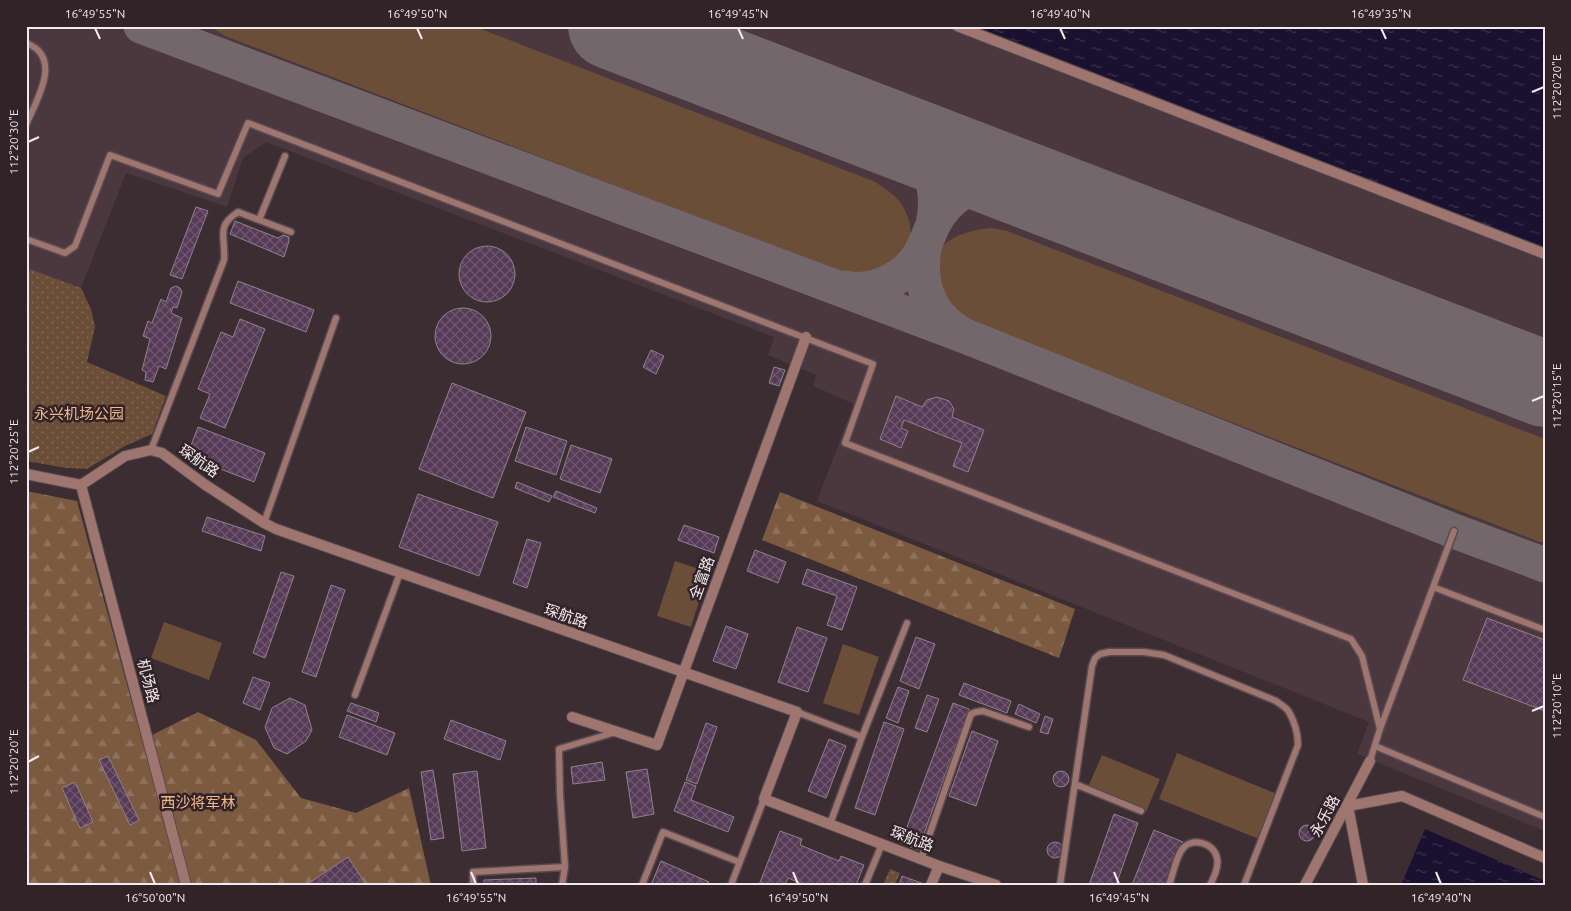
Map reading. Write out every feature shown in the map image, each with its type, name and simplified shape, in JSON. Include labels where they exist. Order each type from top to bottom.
[{"type":"street","points":[[956,26],[1545,254]]},
{"type":"street","name":"全富路","points":[[572,717],[657,745],[806,337]]},
{"type":"street","points":[[26,474],[81,484],[125,456],[152,450]]},
{"type":"street","name":"琛航路","points":[[152,450],[162,453],[204,484],[276,529],[797,712]]},
{"type":"street","name":"机场路","points":[[81,484],[186,885]]},
{"type":"street","points":[[764,799],[797,712]]},
{"type":"street","name":"永乐路","points":[[1305,885],[1370,761]]},
{"type":"street","points":[[1363,885],[1348,806],[1402,796],[1545,858]]},
{"type":"street","name":"琛航路","points":[[764,799],[939,866],[996,885]]},
{"type":"street","points":[[931,885],[939,866]]},
{"type":"lane","points":[[26,43],[42,55],[47,67],[46,78],[26,125]]},
{"type":"lane","points":[[26,239],[65,253],[76,246],[110,155],[218,194],[248,124],[874,364],[845,443],[1351,639],[1362,656],[1380,729]]},
{"type":"lane","points":[[260,220],[285,156]]},
{"type":"lane","points":[[152,450],[224,260],[223,227],[230,217],[238,212],[292,232]]},
{"type":"lane","points":[[264,523],[336,318]]},
{"type":"lane","points":[[1370,761],[1380,729],[1454,531]]},
{"type":"lane","points":[[355,695],[400,574]]},
{"type":"lane","points":[[1433,587],[1545,630]]},
{"type":"lane","points":[[830,824],[907,623]]},
{"type":"lane","points":[[1060,885],[1092,666],[1095,658],[1100,654],[1109,652],[1144,652],[1164,655],[1276,701],[1289,712],[1298,736],[1298,745],[1244,885]]},
{"type":"lane","name":"琛航路","points":[[797,712],[862,737]]},
{"type":"lane","points":[[921,859],[971,714],[983,712],[1029,727]]},
{"type":"lane","points":[[562,885],[565,867],[559,749],[617,732]]},
{"type":"lane","points":[[1375,746],[1545,817]]},
{"type":"lane","points":[[1075,784],[1141,811]]},
{"type":"lane","points":[[731,885],[764,799]]},
{"type":"lane","points":[[642,885],[663,832],[740,862]]},
{"type":"lane","points":[[1169,885],[1181,851],[1185,846],[1198,842],[1210,846],[1215,851],[1217,857],[1213,884]]},
{"type":"lane","points":[[865,885],[882,844]]},
{"type":"lane","points":[[474,885],[473,872],[565,867]]},
{"type":"shaded area","points":[[26,26],[975,26],[1545,247],[1545,831],[1357,754],[1369,722],[817,501],[854,404],[813,386],[816,375],[768,355],[774,337],[266,142],[243,158],[227,207],[126,173],[81,288],[30,269],[26,280]]},
{"type":"green space","points":[[209,26],[473,26],[873,181],[891,193],[900,202],[908,216],[911,230],[909,242],[904,253],[896,262],[885,269],[856,275],[841,272],[225,36]]},
{"type":"green space","points":[[993,228],[1007,231],[1545,439],[1545,542],[1540,542],[970,321],[954,310],[943,296],[937,280],[935,267],[937,256],[942,247],[959,235]]},
{"type":"green space","name":"永兴机场公园","points":[[30,269],[81,288],[91,309],[95,327],[87,362],[166,396],[152,434],[125,446],[87,469],[66,468],[26,461],[26,280]]},
{"type":"green space","name":"西沙将军林","points":[[26,491],[77,501],[142,740],[198,712],[256,740],[301,798],[356,813],[409,788],[431,885],[26,885]]},
{"type":"green space","points":[[780,492],[1075,609],[1059,658],[762,540]]},
{"type":"green space","points":[[675,561],[708,572],[691,627],[657,616]]},
{"type":"green space","points":[[164,622],[222,643],[209,680],[151,658]]},
{"type":"green space","points":[[843,644],[879,657],[859,715],[823,703]]},
{"type":"green space","points":[[1177,753],[1277,794],[1259,839],[1159,799]]},
{"type":"green space","points":[[1102,755],[1160,779],[1146,812],[1088,787]]},
{"type":"green space","points":[[890,869],[900,873],[895,885],[883,885]]},
{"type":"water","points":[[975,26],[1545,26],[1545,247]]},
{"type":"water","points":[[1425,829],[1545,881],[1545,885],[1401,885]]},
{"type":"building","points":[[196,207],[208,211],[182,279],[170,275]]},
{"type":"building","points":[[235,221],[278,238],[283,235],[289,237],[284,257],[230,234]]},
{"type":"building","points":[[487,246],[498,248],[507,254],[513,263],[515,274],[513,285],[507,294],[498,300],[487,302],[476,300],[467,294],[461,285],[459,274],[461,263],[467,254],[476,248]]},
{"type":"building","points":[[238,281],[314,310],[306,332],[230,303]]},
{"type":"building","points":[[176,286],[182,292],[177,308],[173,307],[171,313],[182,318],[166,369],[159,366],[153,382],[145,380],[146,372],[142,370],[150,339],[143,336],[148,321],[152,323],[161,299],[166,302],[171,288]]},
{"type":"building","points":[[457,308],[469,308],[479,312],[487,320],[491,336],[487,352],[479,360],[469,364],[457,364],[447,360],[439,352],[435,342],[435,330],[439,320],[447,312]]},
{"type":"building","points":[[240,319],[265,329],[225,428],[200,418],[210,394],[198,389],[221,332],[233,337]]},
{"type":"building","points":[[651,350],[664,356],[656,374],[643,367]]},
{"type":"building","points":[[774,367],[785,370],[779,386],[769,383]]},
{"type":"building","points":[[452,383],[526,412],[493,498],[419,469]]},
{"type":"building","points":[[896,396],[922,407],[927,400],[937,397],[949,401],[954,409],[952,417],[984,430],[968,472],[953,466],[962,443],[904,420],[901,428],[908,431],[901,448],[880,439]]},
{"type":"building","points":[[198,427],[265,453],[254,482],[187,456]]},
{"type":"building","points":[[526,427],[567,441],[556,475],[515,461]]},
{"type":"building","points":[[571,445],[612,459],[600,493],[560,479]]},
{"type":"building","points":[[517,482],[552,496],[549,502],[515,488]]},
{"type":"building","points":[[556,491],[597,508],[595,513],[553,497]]},
{"type":"building","points":[[418,494],[498,522],[479,576],[399,547]]},
{"type":"building","points":[[207,517],[265,536],[261,551],[202,531]]},
{"type":"building","points":[[684,525],[719,537],[714,553],[678,540]]},
{"type":"building","points":[[527,539],[541,543],[527,588],[513,583]]},
{"type":"building","points":[[755,550],[786,562],[778,583],[747,571]]},
{"type":"building","points":[[807,569],[857,587],[842,630],[827,625],[837,596],[802,584]]},
{"type":"building","points":[[281,572],[294,576],[265,658],[253,653]]},
{"type":"building","points":[[331,585],[345,590],[316,677],[302,672]]},
{"type":"building","points":[[1487,618],[1545,640],[1545,711],[1463,680]]},
{"type":"building","points":[[726,626],[748,634],[736,669],[713,661]]},
{"type":"building","points":[[797,627],[827,638],[808,692],[778,682]]},
{"type":"building","points":[[916,637],[935,644],[919,689],[900,681]]},
{"type":"building","points":[[253,677],[270,683],[260,710],[243,703]]},
{"type":"building","points":[[964,683],[1011,701],[1007,713],[959,695]]},
{"type":"building","points":[[898,687],[909,691],[898,723],[886,718]]},
{"type":"building","points":[[927,695],[939,699],[927,732],[915,728]]},
{"type":"building","points":[[290,698],[305,705],[312,730],[306,741],[287,754],[274,748],[265,727],[272,708]]},
{"type":"building","points":[[351,703],[379,713],[376,722],[347,711]]},
{"type":"building","points":[[953,703],[969,709],[918,850],[901,843]]},
{"type":"building","points":[[1019,704],[1040,714],[1036,723],[1015,714]]},
{"type":"building","points":[[347,715],[395,733],[387,755],[339,737]]},
{"type":"building","points":[[1045,716],[1053,719],[1048,734],[1040,732]]},
{"type":"building","points":[[451,720],[506,741],[500,760],[444,739]]},
{"type":"building","points":[[884,722],[904,729],[875,815],[855,808]]},
{"type":"building","points":[[706,723],[717,727],[697,784],[686,780]]},
{"type":"building","points":[[972,731],[998,741],[976,806],[949,796]]},
{"type":"building","points":[[829,739],[846,746],[826,798],[808,791]]},
{"type":"building","points":[[108,756],[139,820],[130,825],[99,760]]},
{"type":"building","points":[[602,762],[605,780],[573,784],[571,767]]},
{"type":"building","points":[[647,769],[654,814],[633,818],[626,772]]},
{"type":"building","points":[[433,770],[444,838],[431,840],[421,772]]},
{"type":"building","points":[[477,771],[486,848],[462,851],[453,774]]},
{"type":"building","points":[[1058,771],[1064,771],[1069,776],[1067,785],[1058,787],[1053,782],[1053,776]]},
{"type":"building","points":[[75,782],[93,822],[80,828],[62,788]]},
{"type":"building","points":[[685,782],[696,786],[691,800],[734,817],[728,832],[674,811]]},
{"type":"building","points":[[1114,814],[1138,823],[1116,885],[1089,885]]},
{"type":"building","points":[[1304,825],[1310,825],[1315,830],[1313,839],[1304,841],[1299,836],[1299,830]]},
{"type":"building","points":[[1154,830],[1183,842],[1166,885],[1132,885]]},
{"type":"building","points":[[780,831],[802,839],[800,845],[839,861],[841,856],[864,865],[856,885],[805,885],[788,878],[785,885],[759,885]]},
{"type":"building","points":[[1052,842],[1058,842],[1063,847],[1061,856],[1052,858],[1047,853],[1047,847]]},
{"type":"building","points":[[348,857],[366,885],[306,885]]},
{"type":"building","points":[[661,861],[709,882],[707,885],[651,885]]},
{"type":"building","points":[[902,876],[927,885],[899,885]]},
{"type":"building","points":[[536,878],[536,885],[484,885],[484,880]]},
{"type":"taxiway","points":[[141,26],[965,336],[1454,531],[1545,565]]},
{"type":"taxiway","points":[[899,137],[919,155],[931,175],[935,198],[933,225]]},
{"type":"taxiway","points":[[844,288],[866,289],[877,286],[887,283],[906,271],[920,254],[941,212],[959,194],[992,182],[1017,182]]},
{"type":"taxiway","points":[[925,243],[923,268],[926,293],[938,314],[957,331]]},
{"type":"runway","points":[[611,26],[1545,384]]}]
